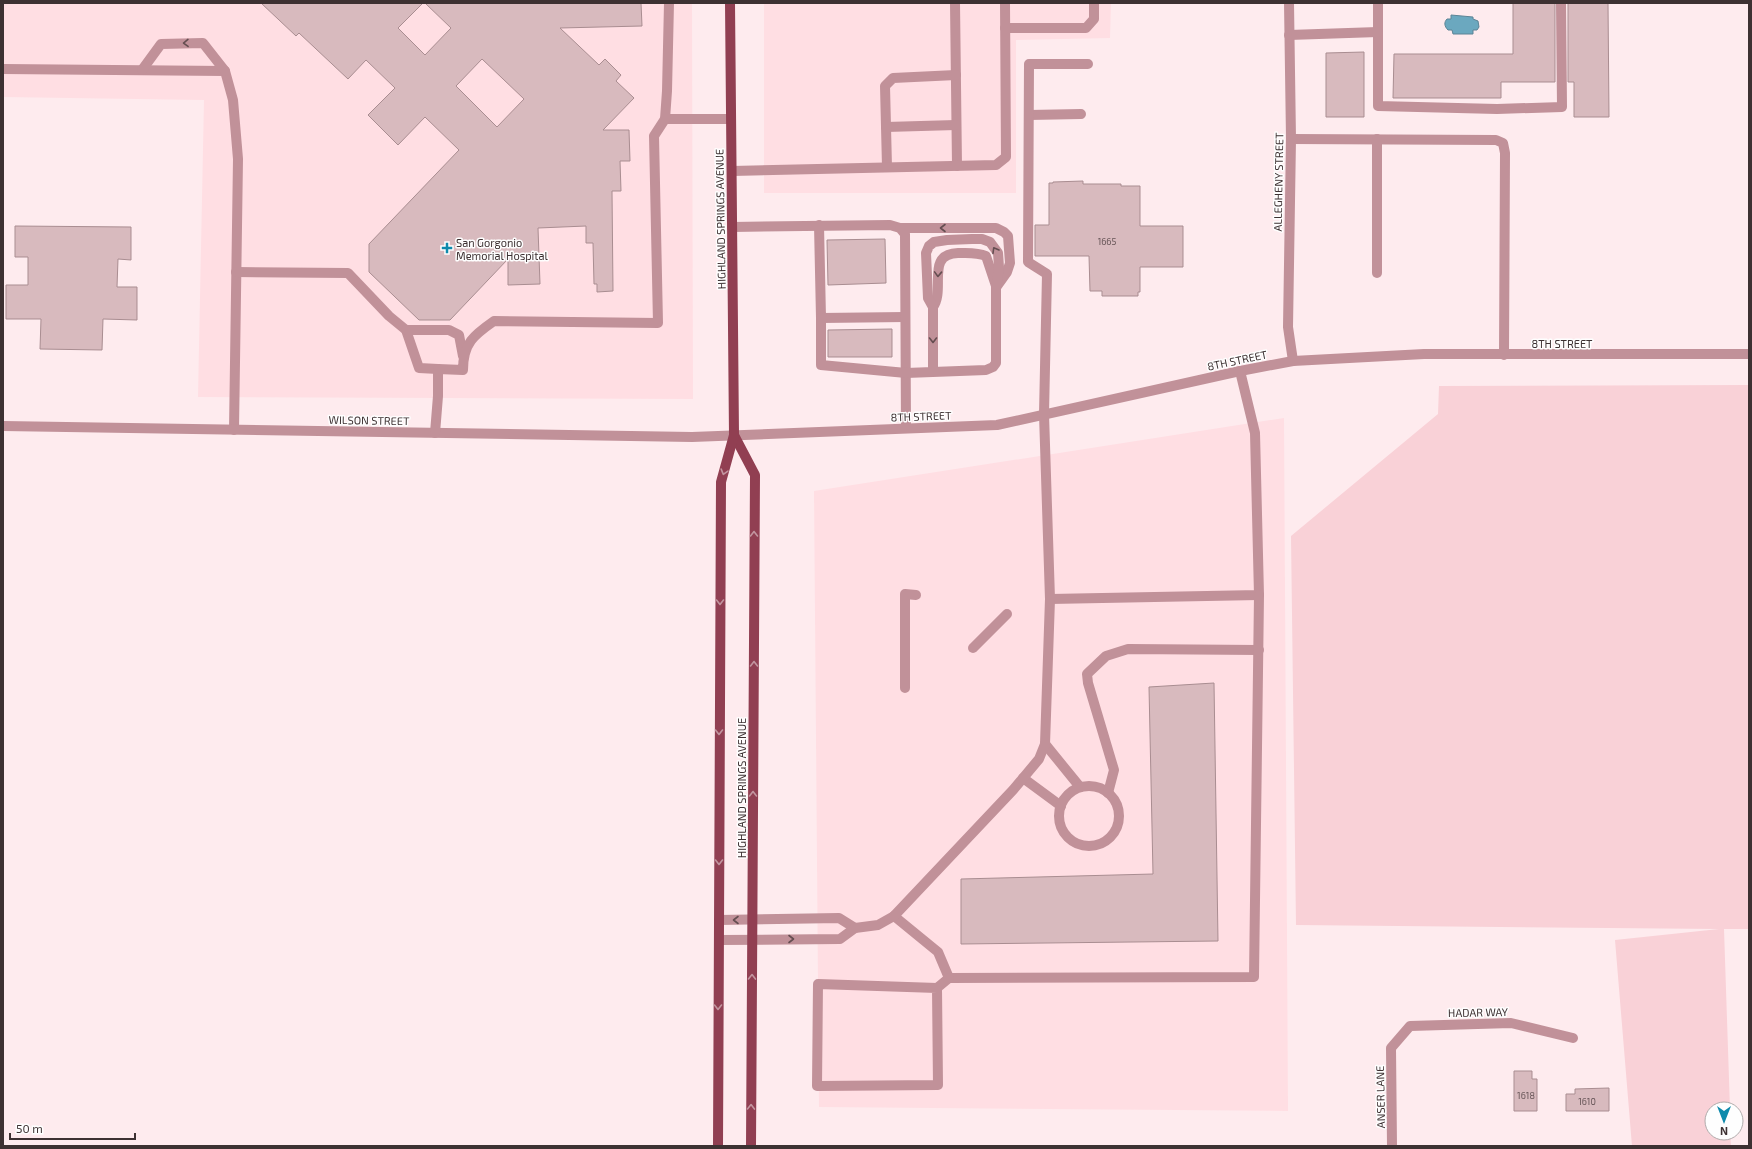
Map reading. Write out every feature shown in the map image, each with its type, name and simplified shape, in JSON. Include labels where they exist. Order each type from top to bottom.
[{"type":"main road","name":"HIGHLAND SPRINGS AVENUE","points":[[718,1146],[721,482],[734,435],[730,3]]},
{"type":"main road","name":"HIGHLAND SPRINGS AVENUE","points":[[734,435],[755,475],[753,920],[750,1146]]},
{"type":"street","points":[[463,356],[474,335],[494,321],[658,323],[654,136],[665,119],[669,3]]},
{"type":"street","points":[[955,3],[957,166]]},
{"type":"street","points":[[732,171],[996,165],[1006,157],[1005,3]]},
{"type":"street","points":[[1005,28],[1086,28],[1094,19],[1094,3]]},
{"type":"street","name":"ALLEGHENY STREET","points":[[1289,3],[1291,139],[1288,327],[1293,361]]},
{"type":"street","points":[[1378,3],[1378,106],[1497,109],[1562,108],[1562,3]]},
{"type":"street","points":[[1289,35],[1378,32]]},
{"type":"street","points":[[142,70],[161,44],[203,43],[225,71],[233,100],[238,159],[234,430]]},
{"type":"street","points":[[718,940],[840,939],[855,928],[878,925],[894,916],[1039,759],[1045,744],[1050,600],[1044,414],[1047,274],[1028,262],[1029,64],[1088,64]]},
{"type":"street","points":[[3,69],[225,71]]},
{"type":"street","points":[[887,167],[885,86],[893,78],[956,75]]},
{"type":"street","points":[[1029,115],[1081,114]]},
{"type":"street","points":[[665,119],[731,119]]},
{"type":"street","points":[[886,127],[956,125]]},
{"type":"street","points":[[1291,139],[1496,140],[1503,142],[1505,153],[1504,355]]},
{"type":"street","points":[[1377,139],[1377,273]]},
{"type":"street","points":[[819,225],[821,365],[906,373],[933,372],[986,370],[994,367],[996,363],[996,288],[999,267],[998,253],[990,242],[982,239],[947,240],[934,242],[928,246],[926,253],[928,298],[933,307],[933,372]]},
{"type":"street","points":[[732,226],[890,225],[900,228],[996,228],[1008,236],[1010,263],[1007,272],[996,288]]},
{"type":"street","points":[[900,228],[905,234],[906,428]]},
{"type":"street","points":[[933,307],[936,302],[938,266],[942,258],[947,254],[970,253],[986,256],[996,288]]},
{"type":"street","points":[[236,272],[348,274],[389,316],[406,330],[419,368],[463,370],[463,356],[458,335],[449,330],[406,330]]},
{"type":"street","points":[[821,318],[906,317]]},
{"type":"street","name":"8TH STREET","points":[[734,435],[997,425],[1240,371],[1293,361],[1424,354],[1749,354]]},
{"type":"street","points":[[435,433],[438,396],[438,369]]},
{"type":"street","points":[[937,988],[938,1085],[817,1086],[818,984],[937,988],[949,978],[1254,977],[1259,595],[1255,434],[1240,371]]},
{"type":"street","name":"WILSON STREET","points":[[3,426],[692,437],[734,435]]},
{"type":"street","points":[[905,688],[906,594],[916,594]]},
{"type":"street","points":[[1050,600],[1259,595]]},
{"type":"street","points":[[973,648],[1007,614]]},
{"type":"street","points":[[1108,793],[1114,770],[1088,683],[1087,674],[1106,656],[1128,650],[1259,650]]},
{"type":"street","points":[[1045,744],[1080,787]]},
{"type":"street","points":[[1023,778],[1061,806]]},
{"type":"street","points":[[1090,786],[1100,788],[1108,793],[1115,800],[1119,820],[1116,829],[1110,837],[1102,843],[1092,845],[1078,843],[1066,834],[1061,826],[1059,816],[1061,806],[1065,798],[1072,791],[1080,787],[1090,786]]},
{"type":"street","points":[[894,916],[938,952],[949,978]]},
{"type":"street","points":[[718,920],[839,918],[855,928]]},
{"type":"street","name":"HADAR WAY","points":[[1391,1048],[1410,1026],[1511,1023],[1573,1038]]},
{"type":"street","name":"ANSER LANE","points":[[1391,1048],[1392,1146]]},
{"type":"shaded area","name":"San Gorgonio Memorial Hospital","points":[[3,3],[692,3],[693,399],[198,397],[204,100],[3,97]]},
{"type":"shaded area","points":[[764,3],[1111,3],[1110,38],[1016,40],[1016,193],[764,193]]},
{"type":"shaded area","points":[[1749,385],[1749,929],[1724,929],[1730,1101],[1704,1101],[1704,1141],[1731,1141],[1731,1146],[1632,1146],[1615,940],[1719,929],[1296,925],[1291,536],[1438,414],[1439,386]]},
{"type":"shaded area","points":[[1284,418],[1288,1111],[819,1107],[814,491]]},
{"type":"water","points":[[1451,15],[1473,17],[1473,19],[1478,21],[1479,27],[1477,30],[1473,30],[1473,34],[1453,34],[1452,30],[1448,30],[1445,24],[1447,19],[1451,19]]},
{"type":"building","points":[[261,3],[423,3],[398,28],[425,55],[451,28],[425,3],[641,3],[642,26],[560,28],[599,65],[605,59],[621,75],[616,81],[634,98],[603,130],[629,130],[630,161],[620,161],[621,191],[612,191],[613,291],[597,292],[597,284],[594,284],[593,243],[586,243],[586,226],[538,228],[540,284],[508,285],[508,259],[450,320],[419,320],[369,272],[369,244],[459,150],[425,117],[398,145],[368,115],[395,88],[366,60],[348,79],[299,33],[296,36]],"holes":[[[482,59],[524,99],[497,127],[456,86]]]},
{"type":"building","points":[[1513,3],[1555,3],[1555,82],[1501,82],[1501,98],[1393,98],[1394,54],[1513,54]]},
{"type":"building","points":[[1568,3],[1608,3],[1609,117],[1574,117],[1574,82],[1568,82]]},
{"type":"building","points":[[1364,52],[1364,117],[1326,117],[1326,53]]},
{"type":"building","points":[[1083,181],[1083,184],[1121,184],[1121,186],[1140,186],[1140,226],[1183,226],[1183,267],[1140,267],[1140,292],[1138,292],[1138,296],[1102,296],[1102,291],[1090,291],[1089,256],[1035,256],[1035,225],[1049,225],[1049,183]]},
{"type":"building","points":[[15,226],[131,227],[131,260],[118,259],[117,287],[137,287],[137,320],[103,319],[102,350],[40,349],[41,319],[6,319],[6,285],[28,285],[28,257],[15,257]]},
{"type":"building","points":[[885,239],[886,283],[828,285],[827,240]]},
{"type":"building","points":[[892,329],[892,357],[828,357],[828,330]]},
{"type":"building","points":[[1214,683],[1218,941],[961,944],[961,879],[1153,874],[1149,687]]},
{"type":"building","points":[[1514,1071],[1532,1071],[1532,1079],[1537,1079],[1537,1111],[1514,1111]]},
{"type":"building","points":[[1609,1088],[1609,1111],[1566,1111],[1566,1094],[1575,1094],[1575,1089]]},
{"type":"place","name":"San Gorgonio Memorial Hospital","points":[[447,248]]}]
